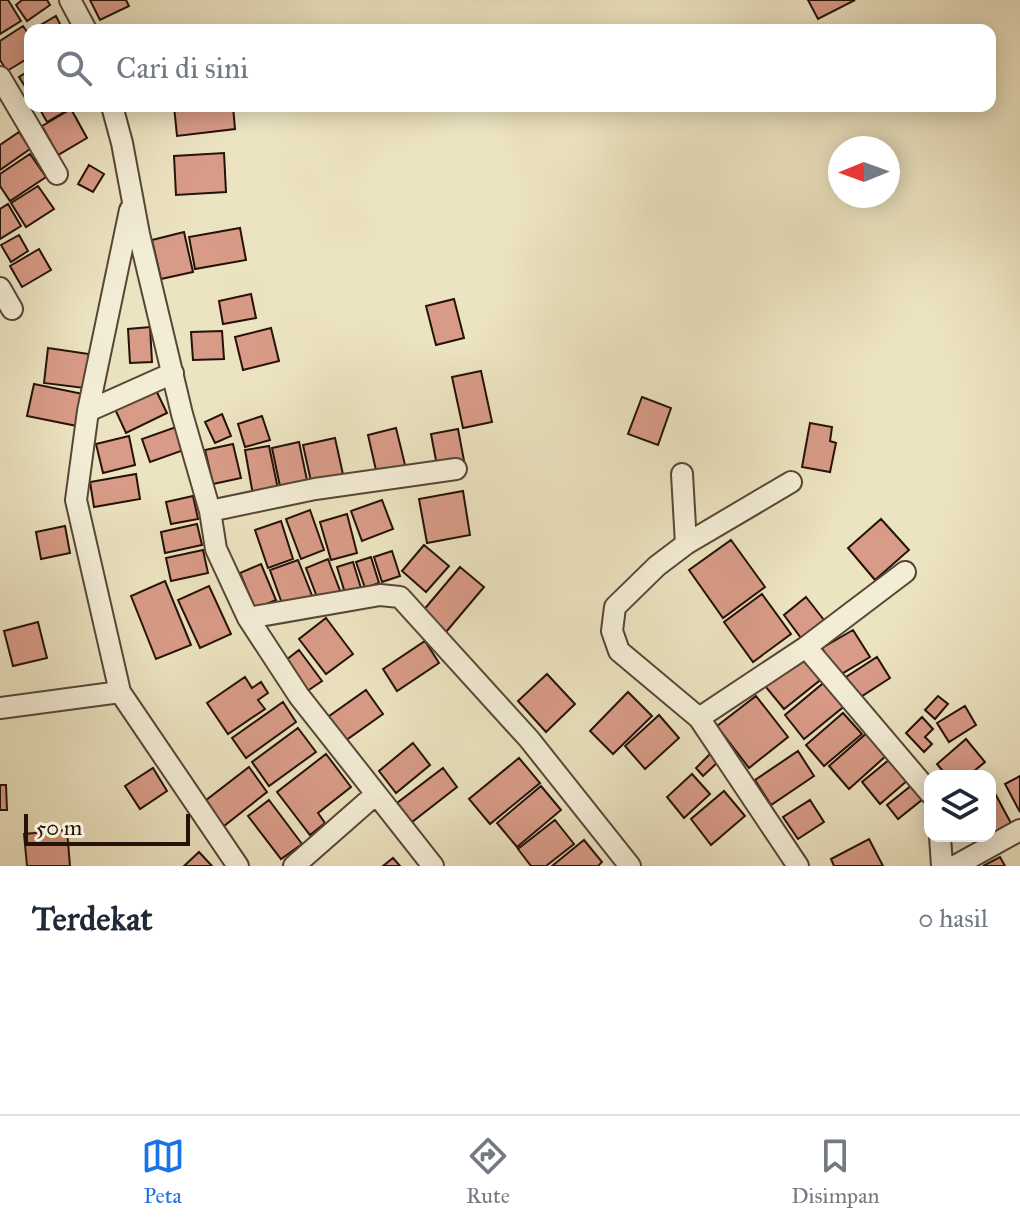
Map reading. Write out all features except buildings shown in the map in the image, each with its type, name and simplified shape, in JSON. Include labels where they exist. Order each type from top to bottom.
[{"type":"street","points":[[70,0],[83,24]]},
{"type":"street","points":[[0,77],[57,174]]},
{"type":"street","points":[[113,112],[173,373],[210,511],[216,549],[248,618],[299,696],[433,866]]},
{"type":"street","points":[[133,199],[88,411],[76,500],[79,522],[93,568],[120,692],[238,866]]},
{"type":"street","points":[[0,288],[12,309]]},
{"type":"street","points":[[88,411],[173,373]]},
{"type":"street","points":[[210,511],[315,489],[456,469]]},
{"type":"street","points":[[682,474],[686,544]]},
{"type":"street","points":[[791,482],[686,544],[657,566],[615,607],[612,631],[619,651],[699,718],[798,866]]},
{"type":"street","points":[[699,718],[806,647],[905,572]]},
{"type":"street","points":[[248,618],[380,595],[400,597],[529,739],[630,866]]},
{"type":"street","points":[[806,647],[924,786]]},
{"type":"street","points":[[0,708],[120,692]]},
{"type":"street","points":[[294,866],[376,794]]},
{"type":"street","points":[[955,866],[1020,830]]},
{"type":"street","points":[[940,842],[942,866]]}]
